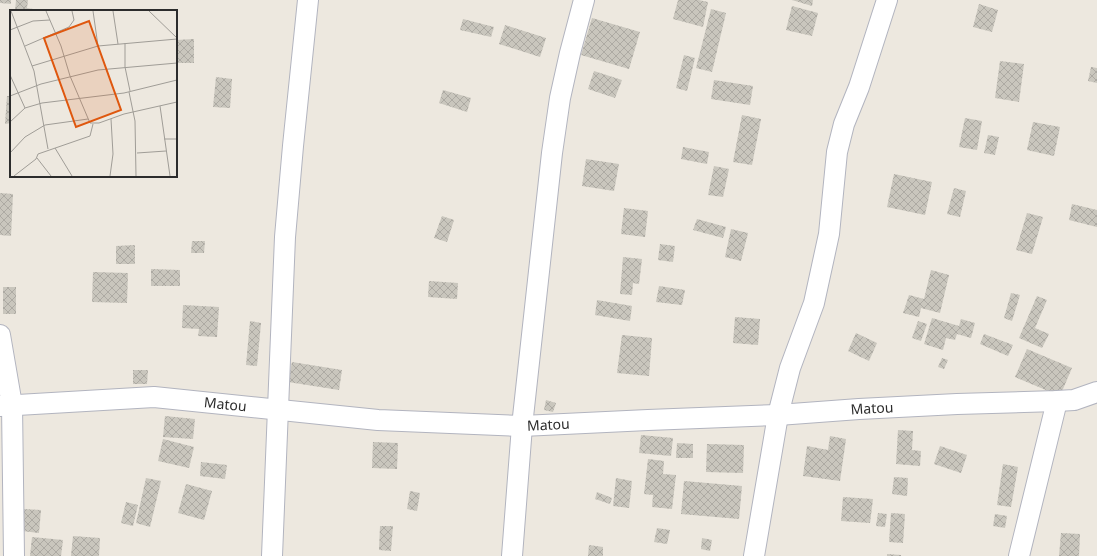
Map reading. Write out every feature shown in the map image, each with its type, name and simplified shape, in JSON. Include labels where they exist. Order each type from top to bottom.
[{"type":"street","points":[[272,556],[285,237],[308,0]]},
{"type":"street","points":[[512,556],[522,426],[555,137],[562,90],[584,0]]},
{"type":"street","points":[[754,556],[778,415],[790,368],[814,303],[830,234],[837,152],[844,124],[859,87],[887,0]]},
{"type":"street","points":[[0,335],[6,406],[14,556]]},
{"type":"street","name":"Matou","points":[[6,406],[154,397],[378,420],[522,426],[778,415],[957,404],[1074,400],[1097,392]]},
{"type":"street","points":[[1019,556],[1057,401]]},
{"type":"building","points":[[0,0],[11,0],[11,4],[0,3]]},
{"type":"building","points":[[16,0],[28,0],[27,8],[39,10],[15,10]]},
{"type":"building","points":[[678,0],[699,0],[708,2],[703,27],[673,19]]},
{"type":"building","points":[[792,0],[813,0],[812,6]]},
{"type":"building","points":[[979,4],[998,10],[992,32],[973,27]]},
{"type":"building","points":[[792,6],[818,13],[812,36],[786,30]]},
{"type":"building","points":[[711,9],[726,13],[712,72],[696,68]]},
{"type":"building","points":[[592,18],[640,32],[629,69],[581,55]]},
{"type":"building","points":[[463,19],[494,27],[491,37],[460,30]]},
{"type":"building","points":[[505,25],[546,38],[540,57],[499,44]]},
{"type":"building","points":[[194,39],[194,63],[177,63],[177,40]]},
{"type":"building","points":[[684,55],[695,58],[687,91],[676,88]]},
{"type":"building","points":[[1000,61],[1024,64],[1019,102],[995,98]]},
{"type":"building","points":[[1091,67],[1097,68],[1097,83],[1088,81]]},
{"type":"building","points":[[594,71],[622,80],[615,98],[588,89]]},
{"type":"building","points":[[216,77],[232,79],[230,108],[213,107]]},
{"type":"building","points":[[714,80],[753,86],[750,105],[711,99]]},
{"type":"building","points":[[443,90],[471,98],[467,112],[439,103]]},
{"type":"building","points":[[7,96],[10,96],[10,123],[5,124]]},
{"type":"building","points":[[742,115],[761,119],[752,165],[733,162]]},
{"type":"building","points":[[965,118],[982,121],[977,150],[959,147]]},
{"type":"building","points":[[1033,122],[1060,127],[1054,156],[1027,150]]},
{"type":"building","points":[[988,135],[999,137],[995,155],[984,153]]},
{"type":"building","points":[[177,139],[178,139],[177,160]]},
{"type":"building","points":[[683,147],[709,152],[707,164],[681,159]]},
{"type":"building","points":[[586,159],[619,164],[614,191],[582,186]]},
{"type":"building","points":[[714,166],[729,169],[723,197],[708,195]]},
{"type":"building","points":[[894,174],[932,182],[925,215],[887,207]]},
{"type":"building","points":[[954,188],[966,191],[960,217],[947,214]]},
{"type":"building","points":[[0,193],[13,194],[11,236],[0,235]]},
{"type":"building","points":[[1072,204],[1097,210],[1097,227],[1069,220]]},
{"type":"building","points":[[624,208],[648,211],[645,237],[621,234]]},
{"type":"building","points":[[1027,213],[1043,217],[1032,254],[1016,250]]},
{"type":"building","points":[[442,216],[454,220],[447,242],[434,238]]},
{"type":"building","points":[[697,219],[726,227],[723,238],[693,230]]},
{"type":"building","points":[[731,229],[748,233],[741,261],[725,257]]},
{"type":"building","points":[[192,241],[205,241],[204,253],[191,253]]},
{"type":"building","points":[[660,244],[675,246],[673,262],[658,260]]},
{"type":"building","points":[[135,245],[135,264],[116,264],[116,246]]},
{"type":"building","points":[[623,257],[642,259],[639,284],[633,283],[632,295],[620,294]]},
{"type":"building","points":[[151,269],[180,270],[180,286],[151,286]]},
{"type":"building","points":[[931,270],[949,275],[940,313],[921,308],[919,317],[903,313],[909,295],[924,299]]},
{"type":"building","points":[[93,272],[128,273],[127,303],[92,302]]},
{"type":"building","points":[[429,281],[458,283],[457,299],[428,297]]},
{"type":"building","points":[[659,286],[685,290],[682,305],[656,302]]},
{"type":"building","points":[[3,287],[16,287],[16,314],[3,314]]},
{"type":"building","points":[[1011,293],[1020,295],[1012,321],[1004,318]]},
{"type":"building","points":[[1037,296],[1047,300],[1035,328],[1049,334],[1042,348],[1019,338]]},
{"type":"building","points":[[597,300],[632,306],[630,321],[595,315]]},
{"type":"building","points":[[183,305],[219,307],[217,337],[198,336],[199,329],[182,328]]},
{"type":"building","points":[[735,317],[760,319],[758,345],[733,343]]},
{"type":"building","points":[[932,318],[959,326],[961,319],[975,323],[971,338],[957,334],[955,340],[946,338],[943,350],[924,344]]},
{"type":"building","points":[[250,321],[261,323],[257,366],[246,365]]},
{"type":"building","points":[[918,321],[927,324],[921,341],[912,338]]},
{"type":"building","points":[[856,333],[877,343],[869,361],[848,351]]},
{"type":"building","points":[[984,334],[1013,345],[1008,356],[980,344]]},
{"type":"building","points":[[622,335],[652,338],[649,376],[617,373]]},
{"type":"building","points":[[1027,349],[1072,368],[1060,396],[1015,377]]},
{"type":"building","points":[[942,358],[948,360],[944,369],[938,367]]},
{"type":"building","points":[[292,362],[342,370],[339,390],[288,382]]},
{"type":"building","points":[[133,370],[148,370],[147,384],[133,384]]},
{"type":"building","points":[[546,400],[556,403],[553,412],[544,410]]},
{"type":"building","points":[[165,416],[195,419],[193,439],[163,437]]},
{"type":"building","points":[[898,430],[913,431],[912,450],[921,451],[920,466],[896,464]]},
{"type":"building","points":[[641,435],[673,438],[671,456],[639,453]]},
{"type":"building","points":[[830,436],[846,439],[840,481],[803,476],[807,446],[828,450]]},
{"type":"building","points":[[163,439],[194,447],[189,468],[158,461]]},
{"type":"building","points":[[373,442],[398,443],[397,469],[372,468]]},
{"type":"building","points":[[677,443],[693,444],[693,458],[676,458]]},
{"type":"building","points":[[707,444],[744,445],[743,473],[706,472]]},
{"type":"building","points":[[940,446],[967,455],[961,473],[934,464]]},
{"type":"building","points":[[648,459],[664,461],[663,474],[676,475],[672,509],[652,507],[653,495],[644,494]]},
{"type":"building","points":[[201,462],[227,465],[225,479],[200,476]]},
{"type":"building","points":[[1003,464],[1018,467],[1011,507],[997,505]]},
{"type":"building","points":[[894,477],[908,478],[907,496],[892,494]]},
{"type":"building","points":[[146,478],[161,481],[150,527],[136,523]]},
{"type":"building","points":[[616,478],[632,481],[629,508],[613,506]]},
{"type":"building","points":[[684,481],[742,486],[739,519],[681,514]]},
{"type":"building","points":[[186,484],[212,491],[204,520],[178,513]]},
{"type":"building","points":[[410,491],[420,493],[417,511],[407,509]]},
{"type":"building","points":[[597,492],[612,498],[610,504],[595,499]]},
{"type":"building","points":[[843,497],[873,499],[870,523],[841,521]]},
{"type":"building","points":[[126,502],[138,505],[133,526],[121,523]]},
{"type":"building","points":[[24,509],[41,510],[39,533],[22,531]]},
{"type":"building","points":[[878,513],[887,514],[885,527],[876,526]]},
{"type":"building","points":[[891,513],[905,514],[903,543],[889,542]]},
{"type":"building","points":[[995,514],[1007,516],[1005,528],[993,526]]},
{"type":"building","points":[[380,526],[393,526],[391,551],[379,550]]},
{"type":"building","points":[[657,528],[670,530],[667,544],[654,542]]},
{"type":"building","points":[[1061,533],[1080,534],[1079,556],[1059,556]]},
{"type":"building","points":[[73,536],[100,538],[99,556],[71,556]]},
{"type":"building","points":[[32,537],[63,540],[61,556],[30,556]]},
{"type":"building","points":[[702,538],[712,540],[710,551],[701,549]]},
{"type":"building","points":[[589,545],[603,547],[603,556],[588,556]]},
{"type":"building","points":[[887,554],[901,555],[901,556],[887,556]]}]
